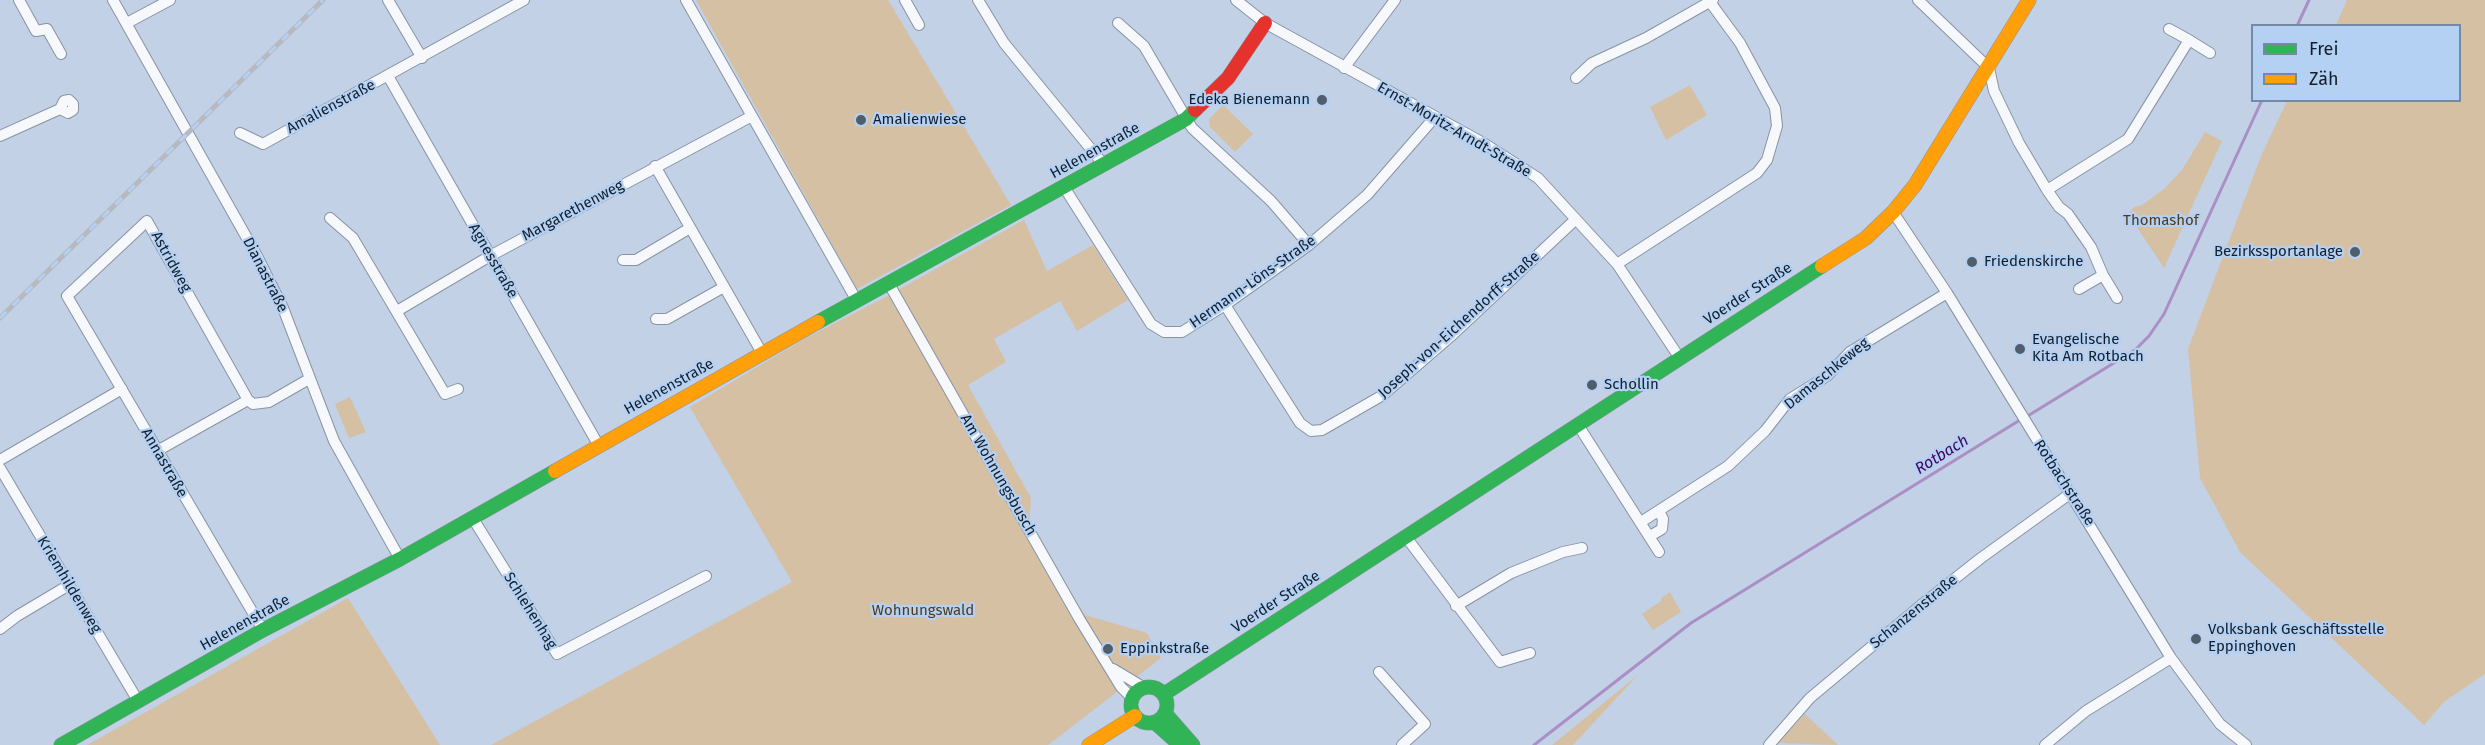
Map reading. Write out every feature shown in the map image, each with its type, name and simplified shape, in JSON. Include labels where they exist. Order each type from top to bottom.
[{"type":"street","points":[[19,0],[36,31],[47,29],[61,54]]},
{"type":"street","name":"Dianastraße","points":[[113,0],[257,256],[283,308],[334,441],[400,559]]},
{"type":"street","points":[[127,23],[170,0]]},
{"type":"street","points":[[388,0],[422,58]]},
{"type":"street","name":"Amalienstraße","points":[[240,133],[264,144],[524,0]]},
{"type":"street","points":[[686,0],[857,301]]},
{"type":"street","points":[[905,0],[920,25]]},
{"type":"street","points":[[978,0],[1004,43],[1104,165]]},
{"type":"street","name":"Ernst-Moritz-Arndt-Straße","points":[[1236,0],[1265,23],[1485,144],[1538,178],[1617,264],[1679,357]]},
{"type":"street","points":[[1344,68],[1395,0]]},
{"type":"street","points":[[1918,0],[1989,68],[1994,91],[2019,143],[2047,190],[2059,207],[2068,214],[2091,247],[2103,275],[2117,298]]},
{"type":"street","name":"Voerder Straße","points":[[1164,694],[1679,357],[1866,238],[1893,212],[1915,185],[2029,0]]},
{"type":"street","points":[[1576,78],[1592,63],[1646,38],[1712,1],[1740,43],[1776,108],[1777,126],[1767,160],[1757,173],[1617,264]]},
{"type":"street","points":[[1119,23],[1144,46],[1192,128],[1270,201],[1309,245]]},
{"type":"street","name":"Helenenstraße","points":[[61,745],[263,630],[400,559],[762,353],[1186,119],[1228,78],[1265,23]]},
{"type":"street","points":[[2169,29],[2210,53]]},
{"type":"street","points":[[2047,190],[2128,139],[2189,40]]},
{"type":"street","name":"Agnesstraße","points":[[388,76],[599,446]]},
{"type":"street","points":[[0,136],[60,109]]},
{"type":"street","name":"Margarethenweg","points":[[397,311],[490,256],[752,116]]},
{"type":"street","name":"Hermann-Löns-Straße","points":[[1065,187],[1151,324],[1164,332],[1182,332],[1225,305],[1309,245],[1367,195],[1435,117]]},
{"type":"street","points":[[655,166],[762,353]]},
{"type":"street","name":"Rotbachstraße","points":[[1893,212],[1947,293],[2171,658],[2220,724],[2246,745]]},
{"type":"street","points":[[330,218],[353,238],[445,394],[458,389]]},
{"type":"street","name":"Joseph-von-Eichendorff-Straße","points":[[1225,305],[1300,423],[1311,431],[1322,430],[1383,395],[1451,336],[1576,219]]},
{"type":"street","name":"Astridweg","points":[[67,296],[147,220],[248,400]]},
{"type":"street","points":[[623,260],[636,260],[690,228]]},
{"type":"street","points":[[2079,289],[2103,275]]},
{"type":"street","name":"Am Wohnungsbusch","points":[[889,284],[1108,666],[1132,698]]},
{"type":"street","points":[[656,319],[667,319],[724,287]]},
{"type":"street","name":"Damaschkeweg","points":[[1641,522],[1728,466],[1765,431],[1790,399],[1827,376],[1850,352],[1947,293]]},
{"type":"street","name":"Annastraße","points":[[67,296],[263,630]]},
{"type":"street","points":[[156,451],[248,400],[253,404],[269,402],[309,379]]},
{"type":"street","points":[[0,460],[122,389]]},
{"type":"street","points":[[1578,425],[1659,552]]},
{"type":"street","name":"Kriemhildenweg","points":[[0,468],[138,701]]},
{"type":"street","name":"Schanzenstraße","points":[[1769,745],[1810,698],[1920,606],[1981,558],[2071,494]]},
{"type":"street","points":[[1650,536],[1662,529],[1664,519],[1659,511]]},
{"type":"street","name":"Schlehenhag","points":[[472,517],[556,654],[706,576]]},
{"type":"street","points":[[1406,537],[1500,662],[1530,653]]},
{"type":"street","points":[[1456,606],[1511,573],[1563,552],[1582,548]]},
{"type":"street","points":[[0,629],[17,616],[69,585]]},
{"type":"street","points":[[2045,745],[2086,711],[2171,658]]},
{"type":"street","name":"Am Wohnungsbusch","points":[[1108,666],[1143,687]]},
{"type":"street","points":[[1378,672],[1425,724],[1402,745]]},
{"type":"street","points":[[1143,687],[1154,687],[1164,694],[1167,703],[1160,717],[1144,722],[1135,716],[1131,707],[1132,698],[1136,692],[1143,687]]},
{"type":"street","points":[[1089,745],[1135,716]]},
{"type":"street","points":[[1160,717],[1180,745]]},
{"type":"street","points":[[1160,717],[1192,745]]},
{"type":"green space","name":"Amalienwiese","points":[[696,0],[888,0],[1011,205],[857,289]]},
{"type":"green space","name":"Bezirkssportanlage","points":[[2347,0],[2485,0],[2485,674],[2445,701],[2424,725],[2240,552],[2200,478],[2188,349],[2261,156],[2287,102],[2461,102],[2461,24],[2336,24]]},
{"type":"green space","points":[[1690,85],[1707,115],[1666,140],[1650,107]]},
{"type":"green space","points":[[1223,105],[1253,134],[1235,152],[1210,127],[1209,119]]},
{"type":"green space","name":"Thomashof","points":[[2205,132],[2222,141],[2164,268],[2128,214],[2134,207],[2142,205],[2164,189],[2182,170]]},
{"type":"green space","name":"Wohnungswald","points":[[1024,220],[1047,271],[1093,245],[1128,300],[1077,331],[1060,301],[994,339],[1006,362],[968,385],[1031,498],[1029,526],[1085,615],[1147,633],[1161,658],[1048,745],[491,745],[792,582],[690,407],[804,339],[880,300]]},
{"type":"green space","points":[[350,397],[366,432],[349,438],[335,404]]},
{"type":"green space","points":[[1670,592],[1681,612],[1653,630],[1642,614]]},
{"type":"green space","points":[[348,598],[440,745],[87,745],[139,716]]},
{"type":"green space","points":[[1638,675],[1573,745],[1552,745]]},
{"type":"green space","points":[[1805,714],[1838,745],[1778,743]]},
{"type":"waterway","name":"Rotbach","points":[[2298,24],[2309,0]]},
{"type":"waterway","name":"Rotbach","points":[[2026,417],[2135,350],[2149,336],[2164,314],[2261,102]]},
{"type":"waterway","name":"Rotbach","points":[[1534,745],[1691,623],[2020,420]]},
{"type":"railway","points":[[0,318],[323,0]]},
{"type":"traffic: fast","points":[[818,322],[1186,119],[1195,110]]},
{"type":"traffic: fast","points":[[1164,694],[1822,266]]},
{"type":"traffic: fast","points":[[61,745],[263,630],[400,559],[555,471]]},
{"type":"traffic: fast","points":[[1149,687],[1162,692],[1167,705],[1162,718],[1149,723],[1136,718],[1131,705],[1136,692],[1149,687]]},
{"type":"traffic: fast","points":[[1165,713],[1193,745]]},
{"type":"traffic: fast","points":[[1154,722],[1180,745]]},
{"type":"traffic: slow","points":[[1822,266],[1866,238],[1893,212],[1915,185],[2029,0]]},
{"type":"traffic: slow","points":[[555,471],[818,322]]},
{"type":"traffic: slow","points":[[1089,745],[1135,716]]},
{"type":"traffic: jam","points":[[1195,110],[1228,78],[1265,23]]},
{"type":"place","name":"Edeka Bienemann","points":[[1322,100]]},
{"type":"place","name":"Amalienwiese","points":[[861,120]]},
{"type":"place","name":"Bezirkssportanlage","points":[[2355,252]]},
{"type":"place","name":"Friedenskirche","points":[[1972,262]]},
{"type":"place","name":"Evangelische Kita Am Rotbach","points":[[2020,349]]},
{"type":"place","name":"Schollin","points":[[1592,385]]},
{"type":"place","name":"Volksbank Geschäftsstelle Eppinghoven","points":[[2196,639]]},
{"type":"place","name":"Eppinkstraße","points":[[1108,649]]}]
